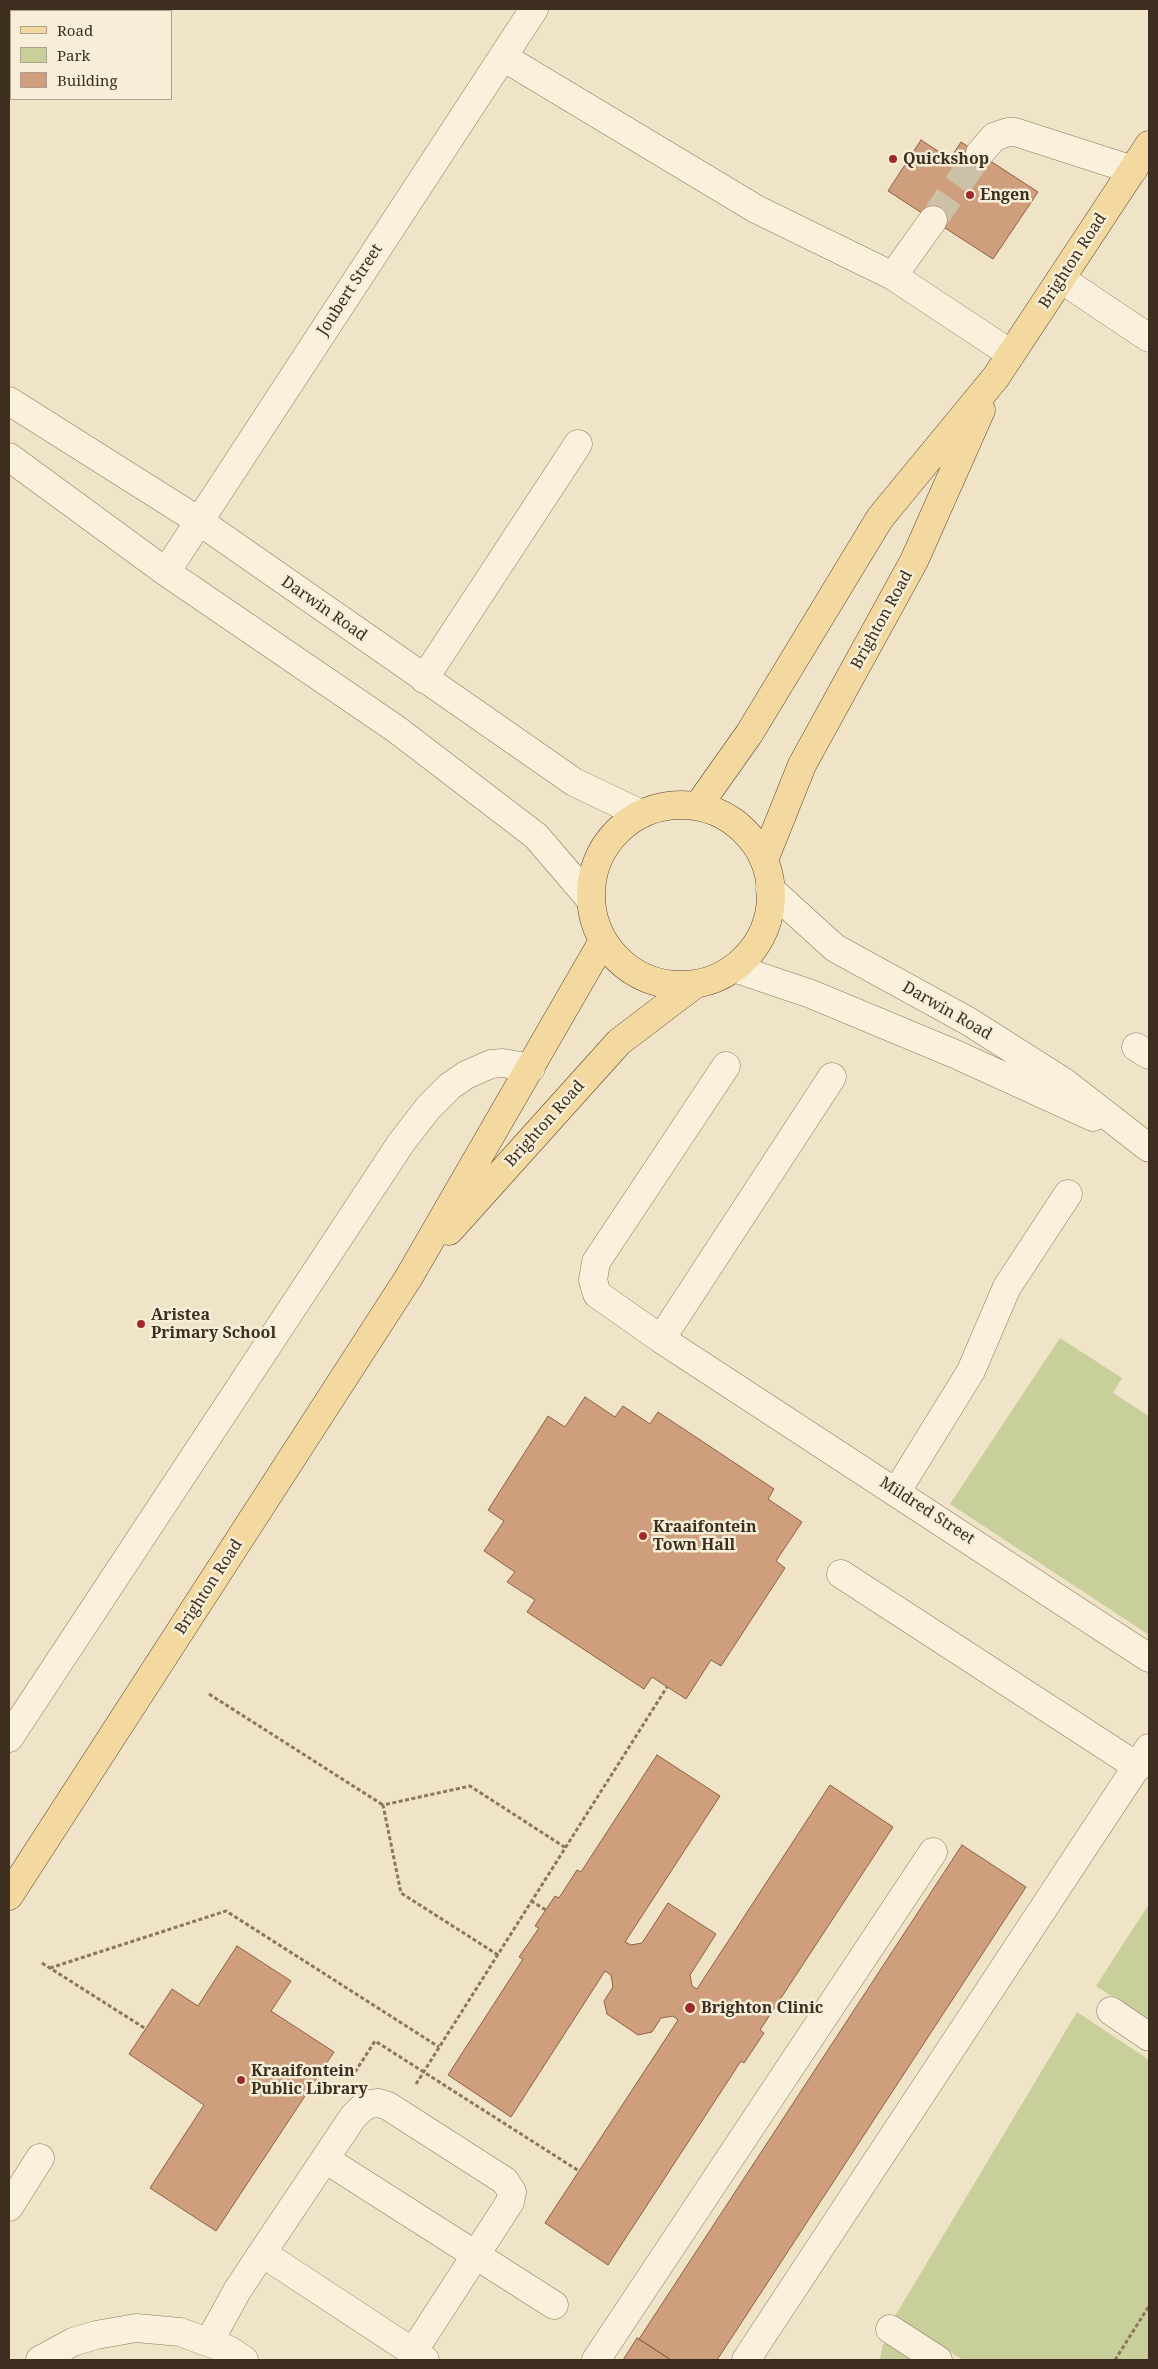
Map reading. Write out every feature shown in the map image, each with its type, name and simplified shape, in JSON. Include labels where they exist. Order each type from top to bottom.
[{"type":"main road","name":"Brighton Road","points":[[698,806],[749,734],[880,518],[996,377],[1149,144]]},
{"type":"main road","name":"Brighton Road","points":[[764,860],[802,765],[914,561],[996,377]]},
{"type":"main road","points":[[670,806],[698,806],[726,817],[748,835],[764,860],[770,889],[768,919],[755,946],[734,968],[715,979],[676,986],[658,983],[626,968],[603,941],[594,920],[590,898],[593,873],[604,848],[620,828],[641,814],[670,806]]},
{"type":"main road","name":"Brighton Road","points":[[9,1896],[409,1276],[603,941]]},
{"type":"main road","name":"Brighton Road","points":[[409,1276],[619,1042],[694,984]]},
{"type":"street","name":"Joubert Street","points":[[166,572],[534,9]]},
{"type":"street","points":[[502,56],[756,209],[893,276],[1011,354]]},
{"type":"street","points":[[980,153],[994,137],[1008,132],[1015,132],[1132,170]]},
{"type":"street","points":[[893,276],[933,220]]},
{"type":"street","points":[[1061,279],[1149,338]]},
{"type":"street","name":"Darwin Road","points":[[9,401],[199,521],[574,782],[641,814]]},
{"type":"street","points":[[424,679],[578,444]]},
{"type":"street","points":[[9,457],[166,572],[396,729],[536,836],[590,898]]},
{"type":"street","name":"Darwin Road","points":[[770,889],[835,948],[968,1021],[1064,1082],[1149,1148]]},
{"type":"street","name":"Darwin Road","points":[[734,968],[811,994],[955,1054],[1125,1131]]},
{"type":"street","points":[[9,1738],[406,1136],[450,1086],[466,1075],[491,1064],[503,1063],[531,1068]]},
{"type":"street","name":"Mildred Street","points":[[726,1066],[594,1268],[593,1287],[601,1299],[897,1491],[1149,1658]]},
{"type":"street","points":[[661,1339],[832,1077]]},
{"type":"street","points":[[897,1491],[971,1371],[1007,1287],[1068,1194]]},
{"type":"street","points":[[746,2360],[1143,1758],[840,1574]]},
{"type":"street","points":[[596,2360],[933,1852]]},
{"type":"street","points":[[1111,2011],[1149,2037]]},
{"type":"street","points":[[209,2342],[237,2291],[262,2253],[353,2117],[362,2108],[379,2103],[398,2113],[505,2181],[512,2192],[510,2202],[476,2255],[419,2356],[262,2253]]},
{"type":"street","points":[[9,2207],[40,2158]]},
{"type":"street","points":[[325,2159],[554,2305]]},
{"type":"street","points":[[40,2360],[73,2342],[103,2333],[136,2328],[180,2332],[229,2350],[244,2360]]},
{"type":"street","points":[[890,2329],[938,2360]]},
{"type":"path","points":[[398,2113],[667,1687]]},
{"type":"path","points":[[209,1694],[383,1805],[470,1786],[566,1848]]},
{"type":"path","points":[[383,1805],[401,1893],[498,1955]]},
{"type":"path","points":[[531,1901],[546,1910]]},
{"type":"path","points":[[50,1968],[226,1911],[439,2047]]},
{"type":"path","points":[[42,1963],[146,2029]]},
{"type":"path","points":[[1115,2360],[1149,2306]]},
{"type":"green space","points":[[1060,1338],[1122,1378],[1113,1393],[1149,1416],[1149,1635],[950,1504]]},
{"type":"green space","points":[[1149,1904],[1149,2020],[1096,1986]]},
{"type":"green space","points":[[1077,2012],[1149,2060],[1149,2360],[963,2360],[895,2316]]},
{"type":"green space","points":[[892,2343],[918,2360],[880,2360],[883,2344]]},
{"type":"building","points":[[921,140],[950,159],[961,142],[1038,192],[993,259],[888,191]]},
{"type":"building","name":"Kraaifontein Town Hall","points":[[585,1397],[615,1417],[623,1406],[650,1424],[658,1412],[774,1489],[768,1499],[802,1522],[776,1561],[785,1568],[721,1666],[711,1660],[686,1699],[652,1677],[644,1689],[527,1612],[535,1600],[507,1582],[515,1572],[484,1551],[504,1521],[488,1510],[548,1416],[565,1427]]},
{"type":"building","name":"Brighton Clinic","points":[[657,1755],[720,1796],[625,1942],[631,1945],[642,1943],[668,1903],[716,1934],[690,1975],[692,1986],[697,1989],[830,1785],[893,1827],[760,2030],[764,2033],[744,2063],[741,2061],[608,2265],[545,2223],[678,2020],[673,2016],[661,2018],[652,2032],[638,2035],[607,2014],[604,2001],[613,1987],[611,1975],[605,1971],[511,2117],[448,2075],[523,1959],[519,1957],[539,1928],[535,1926],[555,1896],[559,1898],[577,1870],[581,1872]]},
{"type":"building","points":[[962,1845],[1026,1887],[717,2360],[671,2360],[639,2339]]},
{"type":"building","name":"Kraaifontein Public Library","points":[[237,1946],[291,1981],[271,2011],[334,2052],[216,2231],[150,2188],[204,2105],[129,2054],[172,1989],[198,2006]]},
{"type":"building","points":[[637,2338],[639,2339],[671,2360],[623,2360]]},
{"type":"tunnel","points":[[933,220],[980,153]]},
{"type":"place","name":"Quickshop","points":[[893,159]]},
{"type":"place","name":"Engen","points":[[970,195]]},
{"type":"place","name":"Aristea Primary School","points":[[141,1324]]},
{"type":"place","name":"Kraaifontein Town Hall","points":[[643,1536]]},
{"type":"place","name":"Brighton Clinic","points":[[690,2008]]},
{"type":"place","name":"Kraaifontein Public Library","points":[[241,2080]]}]
